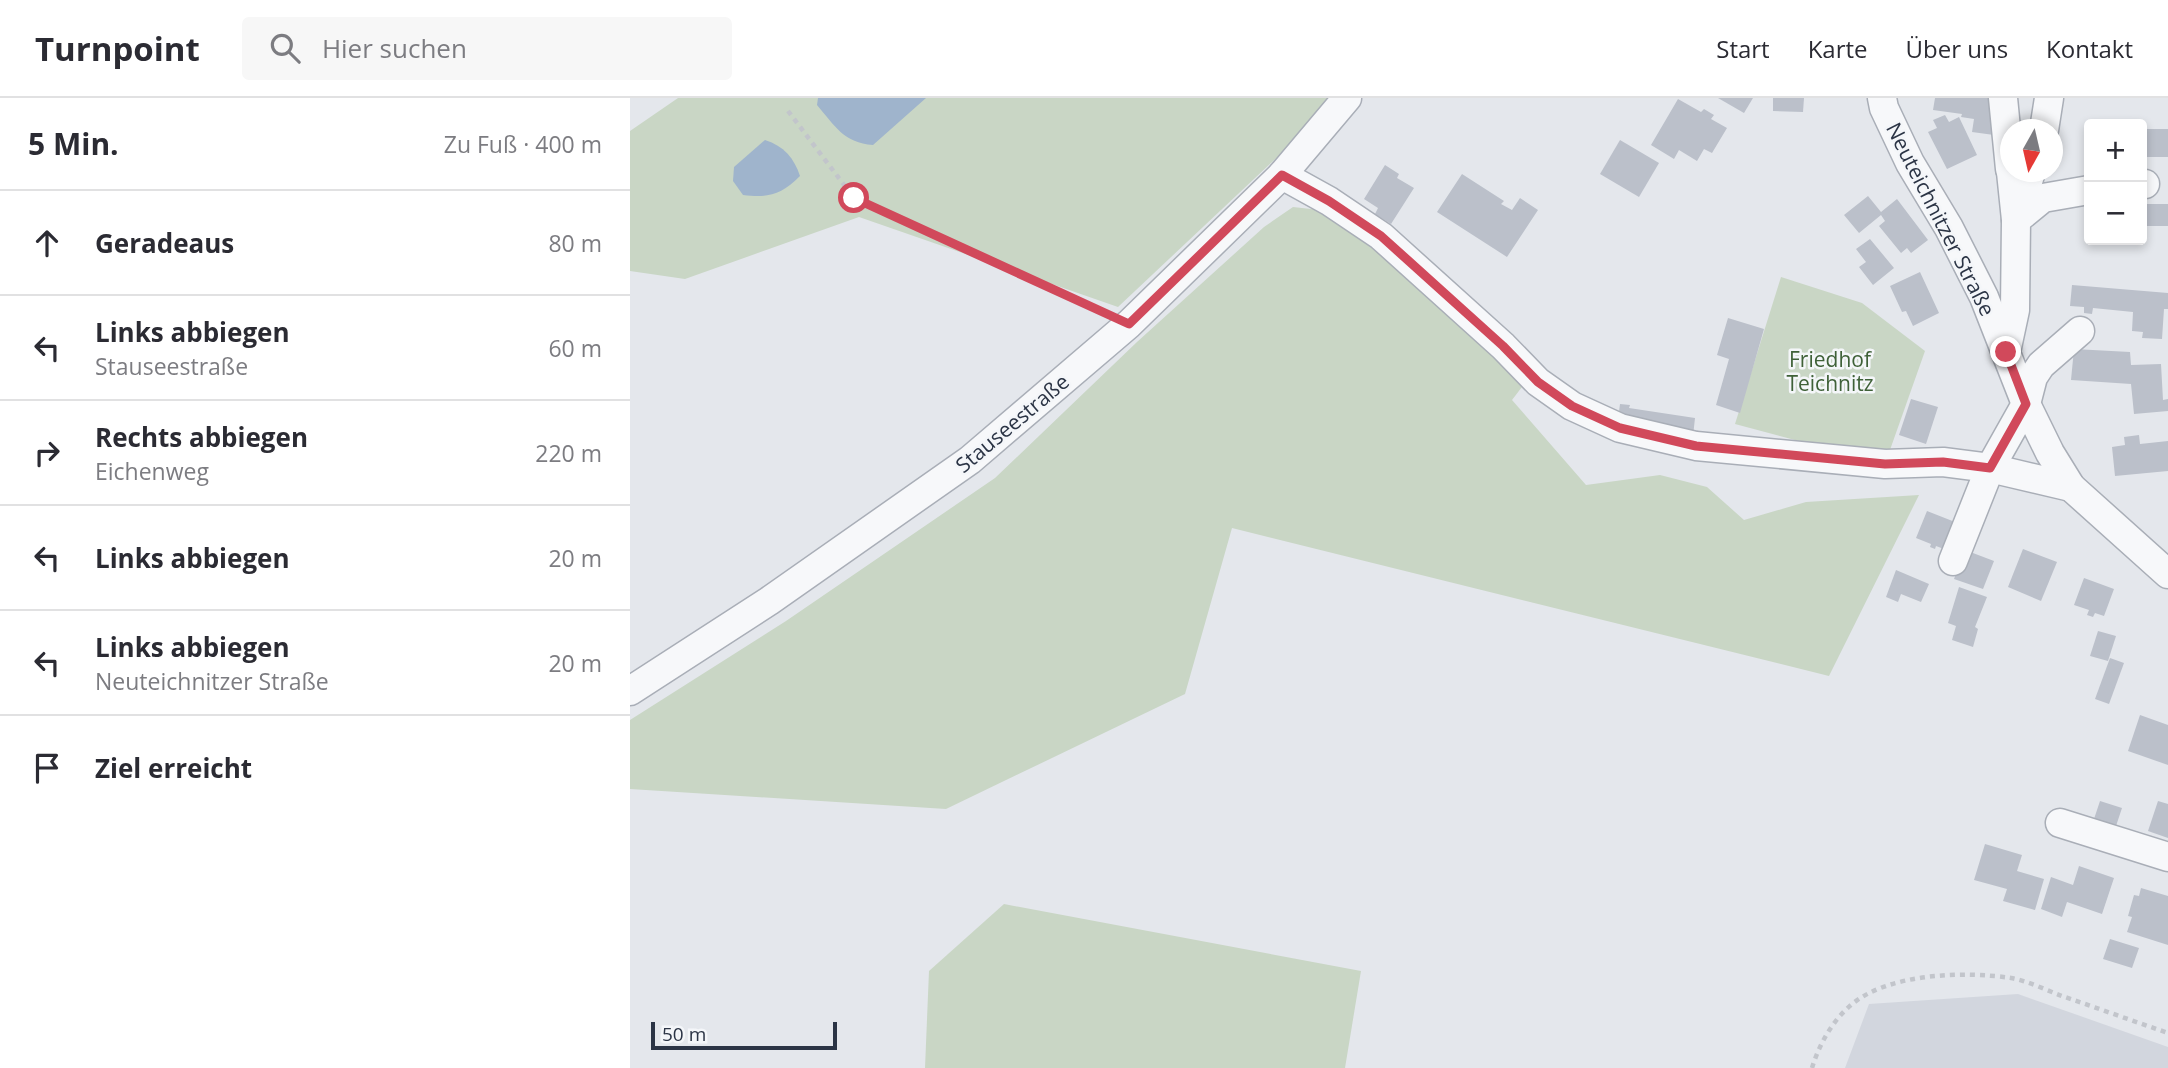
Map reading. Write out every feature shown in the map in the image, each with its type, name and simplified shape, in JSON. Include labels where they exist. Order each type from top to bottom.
[{"type":"street","name":"Stauseestraße","points":[[630,691],[769,601],[970,460],[1129,324],[1282,175],[1347,98]]},
{"type":"street","name":"Neuteichnitzer Straße","points":[[1882,98],[1884,108],[1910,163],[1949,228],[1984,297],[2026,404],[2050,453],[2071,487],[2168,574]]},
{"type":"street","points":[[2003,98],[2005,119]]},
{"type":"street","points":[[2046,119],[2049,98]]},
{"type":"street","points":[[1282,175],[1329,201],[1381,236],[1503,346],[1538,382],[1572,406],[1620,428],[1696,446],[1885,464],[1943,462],[1990,468],[2071,487]]},
{"type":"street","points":[[2006,352],[2015,310],[2016,220],[2012,182]]},
{"type":"street","points":[[2016,220],[2028,182]]},
{"type":"street","points":[[2016,220],[2043,198],[2084,191]]},
{"type":"street","points":[[1953,561],[1990,468],[2026,404],[2033,377],[2041,365],[2080,331]]},
{"type":"street","points":[[2060,823],[2168,858]]},
{"type":"path","points":[[788,111],[854,198],[1129,324]]},
{"type":"path","points":[[1812,1068],[1832,1026],[1852,1004],[1879,988],[1961,974],[2013,978],[2168,1033]]},
{"type":"shaded area","points":[[2018,994],[2168,1047],[2168,1068],[1845,1068],[1869,1004]]},
{"type":"green space","points":[[678,98],[1340,98],[1118,307],[859,217],[685,279],[630,271],[630,131]]},
{"type":"green space","points":[[1293,207],[1320,210],[1368,245],[1525,383],[1512,400],[1586,485],[1660,475],[1707,487],[1744,520],[1806,502],[1919,495],[1829,676],[1232,528],[1185,694],[946,809],[630,789],[630,720],[786,621],[995,478],[1137,342],[1264,227]]},
{"type":"green space","name":"Friedhof Teichnitz","points":[[1781,277],[1862,303],[1925,351],[1885,464],[1735,424]]},
{"type":"green space","points":[[1004,904],[1361,971],[1345,1068],[925,1068],[929,971]]},
{"type":"water","points":[[818,98],[926,98],[873,145],[855,141],[841,132],[817,105]]},
{"type":"water","points":[[765,140],[787,154],[800,176],[774,194],[743,195],[733,181],[734,167]]},
{"type":"building","points":[[1718,98],[1753,98],[1744,113]]},
{"type":"building","points":[[1773,98],[1804,98],[1803,112],[1773,111]]},
{"type":"building","points":[[1935,98],[1995,98],[1994,135],[1972,132],[1974,119],[1961,117],[1962,114],[1933,110]]},
{"type":"building","points":[[1678,99],[1701,112],[1704,109],[1714,115],[1711,119],[1727,128],[1712,153],[1704,149],[1697,161],[1679,150],[1674,159],[1651,145]]},
{"type":"building","points":[[1945,115],[1949,122],[1959,117],[1977,155],[1947,169],[1928,132],[1937,128],[1933,120]]},
{"type":"building","points":[[2147,129],[2168,129],[2168,157],[2147,157]]},
{"type":"building","points":[[1620,140],[1659,163],[1639,197],[1600,174]]},
{"type":"building","points":[[1385,165],[1399,174],[1397,178],[1414,188],[1391,224],[1375,214],[1378,208],[1364,199]]},
{"type":"building","points":[[1462,174],[1504,201],[1501,204],[1512,210],[1520,198],[1538,210],[1507,257],[1437,212]]},
{"type":"building","points":[[1868,196],[1881,212],[1897,199],[1928,240],[1911,253],[1907,248],[1901,253],[1879,226],[1885,221],[1881,215],[1859,233],[1844,215]]},
{"type":"building","points":[[2147,204],[2168,204],[2168,226],[2147,226]]},
{"type":"building","points":[[1870,239],[1894,268],[1873,285],[1859,267],[1866,262],[1856,249]]},
{"type":"building","points":[[1920,272],[1939,313],[1913,326],[1906,311],[1902,312],[1890,286]]},
{"type":"building","points":[[2072,285],[2168,293],[2162,339],[2142,338],[2143,332],[2132,331],[2133,312],[2093,308],[2092,314],[2084,313],[2084,307],[2070,306]]},
{"type":"building","points":[[1728,318],[1764,329],[1740,413],[1716,405],[1729,359],[1717,355]]},
{"type":"building","points":[[2074,349],[2130,352],[2131,365],[2161,364],[2163,400],[2168,399],[2168,411],[2134,414],[2131,384],[2071,380]]},
{"type":"building","points":[[1911,399],[1938,407],[1926,444],[1899,435]]},
{"type":"building","points":[[1620,404],[1630,405],[1629,408],[1695,418],[1693,436],[1618,419]]},
{"type":"building","points":[[2139,435],[2140,444],[2168,441],[2168,471],[2115,476],[2112,447],[2125,445],[2124,437]]},
{"type":"building","points":[[1927,511],[1955,522],[1944,549],[1936,546],[1935,549],[1930,547],[1931,544],[1916,538]]},
{"type":"building","points":[[2023,549],[2057,562],[2041,601],[2008,587]]},
{"type":"building","points":[[1965,550],[1994,561],[1983,589],[1954,579]]},
{"type":"building","points":[[1896,570],[1929,584],[1921,602],[1901,594],[1898,602],[1886,597]]},
{"type":"building","points":[[2084,578],[2114,589],[2104,616],[2095,613],[2093,617],[2087,615],[2089,610],[2074,605]]},
{"type":"building","points":[[1959,587],[1987,597],[1975,627],[1978,629],[1973,647],[1952,640],[1956,626],[1948,623]]},
{"type":"building","points":[[2098,631],[2116,636],[2108,661],[2090,656]]},
{"type":"building","points":[[2110,658],[2124,663],[2109,704],[2095,699]]},
{"type":"building","points":[[2140,715],[2168,725],[2168,765],[2128,751]]},
{"type":"building","points":[[2100,801],[2122,808],[2115,829],[2093,822]]},
{"type":"building","points":[[2158,801],[2168,804],[2168,838],[2148,831]]},
{"type":"building","points":[[1985,844],[2022,855],[2017,871],[2044,879],[2035,910],[2003,901],[2007,889],[1974,880]]},
{"type":"building","points":[[2079,866],[2114,878],[2102,914],[2067,902],[2062,917],[2041,909],[2051,877],[2073,885]]},
{"type":"building","points":[[2141,888],[2168,896],[2168,945],[2127,932],[2132,917],[2128,916],[2134,895],[2139,896]]},
{"type":"building","points":[[2110,939],[2139,948],[2132,968],[2103,959]]},
{"type":"route","points":[[854,198],[1129,324],[1282,175],[1329,201],[1381,236],[1503,346],[1538,382],[1572,406],[1620,428],[1696,446],[1885,464],[1943,462],[1990,468],[2026,404],[2006,352]]}]
